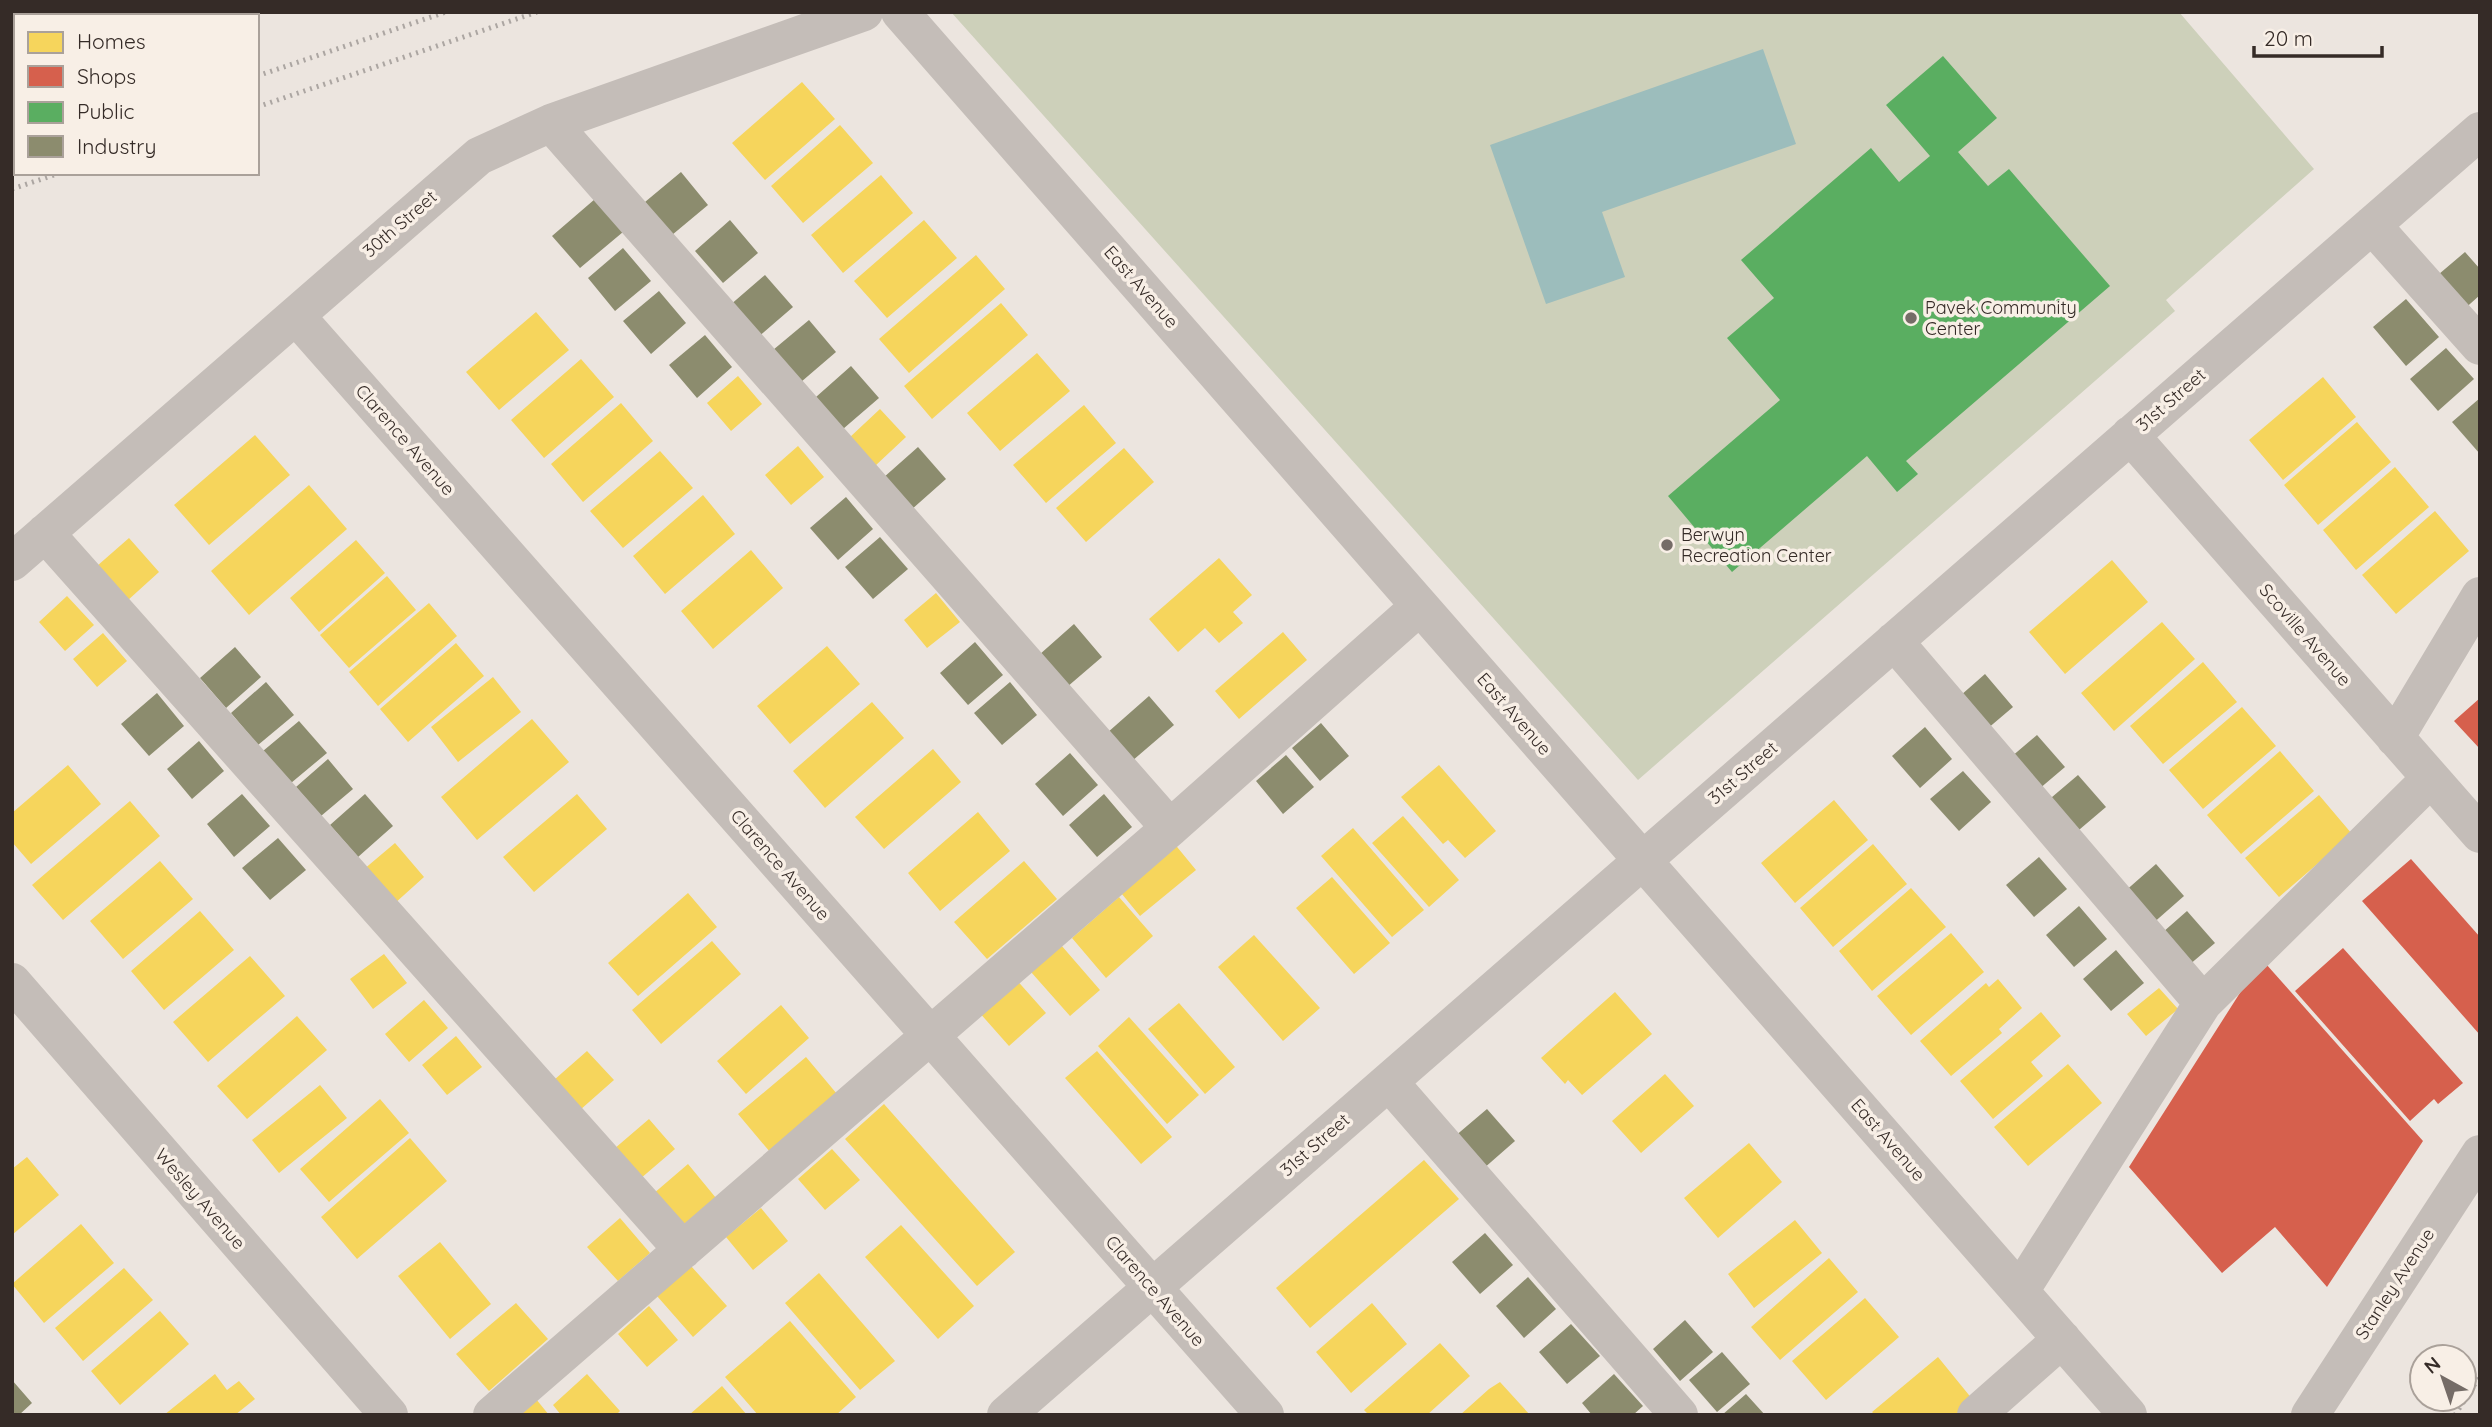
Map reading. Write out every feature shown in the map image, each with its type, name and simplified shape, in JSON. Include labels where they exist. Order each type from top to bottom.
[{"type":"street","name":"30th Street","points":[[12,562],[479,156],[551,123],[864,12]]},
{"type":"street","name":"East Avenue","points":[[900,12],[2129,1415]]},
{"type":"street","points":[[551,123],[1170,828]]},
{"type":"street","name":"31st Street","points":[[1006,1415],[2480,131]]},
{"type":"street","points":[[2372,225],[2480,346]]},
{"type":"street","name":"Clarence Avenue","points":[[296,316],[1265,1415]]},
{"type":"street","name":"Scoville Avenue","points":[[2130,435],[2480,834]]},
{"type":"street","points":[[45,533],[682,1250]]},
{"type":"street","points":[[2395,738],[2480,596]]},
{"type":"street","points":[[492,1415],[1170,828],[1420,606]]},
{"type":"street","points":[[1894,641],[2203,1003]]},
{"type":"street","points":[[2020,1291],[2203,1003],[2431,778]]},
{"type":"street","name":"Wesley Avenue","points":[[12,982],[389,1415]]},
{"type":"street","points":[[1389,1082],[1679,1415]]},
{"type":"street","name":"Stanley Avenue","points":[[2310,1415],[2480,1154]]},
{"type":"street","points":[[1976,1415],[2063,1339]]},
{"type":"green space","name":"Berwyn Recreation Center","points":[[951,12],[2179,12],[2314,169],[2166,300],[2175,311],[1638,780]]},
{"type":"water","points":[[1763,49],[1796,144],[1602,212],[1625,277],[1546,304],[1490,145]]},
{"type":"building: Homes","points":[[802,82],[835,119],[765,180],[732,143]]},
{"type":"building: Homes","points":[[840,125],[873,163],[803,223],[771,186]]},
{"type":"building: Homes","points":[[881,175],[913,213],[843,273],[811,235]]},
{"type":"building: Homes","points":[[924,220],[957,258],[887,318],[854,281]]},
{"type":"building: Homes","points":[[976,255],[1005,289],[909,373],[879,339]]},
{"type":"building: Homes","points":[[1001,303],[1028,335],[932,419],[904,386]]},
{"type":"building: Homes","points":[[536,312],[569,350],[499,410],[466,372]]},
{"type":"building: Homes","points":[[1037,353],[1070,391],[1000,451],[967,413]]},
{"type":"building: Homes","points":[[581,359],[614,397],[544,458],[511,420]]},
{"type":"building: Homes","points":[[738,376],[762,404],[731,431],[707,403]]},
{"type":"building: Homes","points":[[2323,377],[2356,417],[2283,480],[2249,440]]},
{"type":"building: Homes","points":[[621,403],[653,441],[583,502],[551,464]]},
{"type":"building: Homes","points":[[1084,405],[1116,443],[1046,503],[1013,465]]},
{"type":"building: Homes","points":[[880,409],[906,437],[875,466],[849,438]]},
{"type":"building: Homes","points":[[2357,422],[2391,462],[2318,525],[2284,485]]},
{"type":"building: Homes","points":[[255,435],[290,475],[209,545],[174,505]]},
{"type":"building: Homes","points":[[798,446],[824,477],[791,505],[765,475]]},
{"type":"building: Homes","points":[[1124,448],[1154,482],[1086,542],[1056,508]]},
{"type":"building: Homes","points":[[660,451],[693,488],[623,548],[590,511]]},
{"type":"building: Homes","points":[[2395,467],[2429,507],[2356,570],[2323,530]]},
{"type":"building: Homes","points":[[309,485],[347,529],[249,615],[211,571]]},
{"type":"building: Homes","points":[[703,495],[735,534],[665,594],[633,556]]},
{"type":"building: Homes","points":[[2435,511],[2469,551],[2396,614],[2362,575]]},
{"type":"building: Homes","points":[[129,538],[159,572],[127,601],[97,566]]},
{"type":"building: Homes","points":[[356,540],[385,573],[319,632],[290,598]]},
{"type":"building: Homes","points":[[751,550],[783,588],[713,649],[681,611]]},
{"type":"building: Homes","points":[[1219,558],[1252,595],[1233,612],[1243,623],[1219,643],[1205,628],[1178,652],[1149,619]]},
{"type":"building: Homes","points":[[2112,560],[2148,602],[2065,674],[2029,632]]},
{"type":"building: Homes","points":[[387,576],[416,610],[349,668],[320,635]]},
{"type":"building: Homes","points":[[936,593],[960,622],[927,648],[904,620]]},
{"type":"building: Homes","points":[[67,596],[94,625],[65,651],[39,622]]},
{"type":"building: Homes","points":[[429,603],[457,636],[378,706],[349,672]]},
{"type":"building: Homes","points":[[2162,622],[2195,659],[2114,731],[2081,693]]},
{"type":"building: Homes","points":[[1283,632],[1307,660],[1239,719],[1215,691]]},
{"type":"building: Homes","points":[[103,633],[127,661],[97,687],[73,659]]},
{"type":"building: Homes","points":[[456,643],[484,676],[408,742],[380,709]]},
{"type":"building: Homes","points":[[827,646],[860,684],[790,744],[757,706]]},
{"type":"building: Homes","points":[[2203,662],[2237,702],[2163,764],[2130,726]]},
{"type":"building: Homes","points":[[493,677],[521,712],[458,762],[431,727]]},
{"type":"building: Homes","points":[[872,702],[904,738],[825,808],[793,771]]},
{"type":"building: Homes","points":[[2242,707],[2276,746],[2203,809],[2169,770]]},
{"type":"building: Homes","points":[[532,719],[569,762],[477,840],[441,797]]},
{"type":"building: Homes","points":[[933,749],[961,782],[884,849],[855,817]]},
{"type":"building: Homes","points":[[2280,751],[2314,791],[2241,854],[2207,815]]},
{"type":"building: Homes","points":[[68,765],[101,804],[31,864],[12,842],[12,813]]},
{"type":"building: Homes","points":[[1439,765],[1496,831],[1465,858],[1448,840],[1443,844],[1401,797]]},
{"type":"building: Homes","points":[[577,794],[607,829],[534,892],[503,857]]},
{"type":"building: Homes","points":[[2319,795],[2352,834],[2279,897],[2245,858]]},
{"type":"building: Homes","points":[[1834,800],[1868,840],[1795,903],[1761,863]]},
{"type":"building: Homes","points":[[130,801],[160,836],[63,920],[32,885]]},
{"type":"building: Homes","points":[[978,812],[1010,851],[940,911],[908,873]]},
{"type":"building: Homes","points":[[1403,816],[1459,880],[1429,907],[1372,843]]},
{"type":"building: Homes","points":[[1353,828],[1424,910],[1392,937],[1321,856]]},
{"type":"building: Homes","points":[[1173,842],[1196,870],[1140,916],[1117,888]]},
{"type":"building: Homes","points":[[395,843],[424,877],[394,904],[363,870]]},
{"type":"building: Homes","points":[[1873,844],[1907,884],[1833,947],[1800,908]]},
{"type":"building: Homes","points":[[160,861],[193,899],[123,959],[90,921]]},
{"type":"building: Homes","points":[[1024,861],[1057,899],[987,959],[954,922]]},
{"type":"building: Homes","points":[[1332,877],[1390,943],[1354,974],[1296,908]]},
{"type":"building: Homes","points":[[1911,888],[1946,927],[1872,991],[1839,951]]},
{"type":"building: Homes","points":[[688,893],[717,927],[638,996],[608,963]]},
{"type":"building: Homes","points":[[1119,897],[1153,936],[1106,978],[1072,938]]},
{"type":"building: Homes","points":[[200,911],[234,950],[164,1010],[131,971]]},
{"type":"building: Homes","points":[[1951,933],[1984,972],[1911,1035],[1877,996]]},
{"type":"building: Homes","points":[[1254,935],[1320,1008],[1283,1041],[1218,967]]},
{"type":"building: Homes","points":[[712,941],[741,974],[661,1044],[632,1010]]},
{"type":"building: Homes","points":[[1061,945],[1100,990],[1070,1016],[1031,972]]},
{"type":"building: Homes","points":[[384,954],[407,983],[373,1009],[350,979]]},
{"type":"building: Homes","points":[[250,956],[285,996],[208,1062],[173,1022]]},
{"type":"building: Homes","points":[[1015,978],[1046,1013],[1009,1046],[978,1011]]},
{"type":"building: Homes","points":[[1998,979],[2022,1008],[1999,1029],[2002,1033],[1951,1076],[1920,1041],[1986,983],[1989,987]]},
{"type":"building: Homes","points":[[2159,988],[2178,1009],[2146,1036],[2127,1014]]},
{"type":"building: Homes","points":[[1615,992],[1652,1034],[1582,1095],[1568,1080],[1565,1084],[1541,1058]]},
{"type":"building: Homes","points":[[424,1000],[448,1028],[409,1062],[385,1034]]},
{"type":"building: Homes","points":[[1179,1003],[1235,1067],[1205,1094],[1148,1029]]},
{"type":"building: Homes","points":[[781,1005],[809,1038],[746,1094],[717,1061]]},
{"type":"building: Homes","points":[[2041,1012],[2061,1036],[2031,1062],[2043,1076],[1993,1119],[1960,1081]]},
{"type":"building: Homes","points":[[297,1016],[327,1050],[247,1119],[217,1086]]},
{"type":"building: Homes","points":[[1129,1017],[1199,1095],[1167,1124],[1098,1046]]},
{"type":"building: Homes","points":[[456,1036],[482,1067],[447,1095],[422,1065]]},
{"type":"building: Homes","points":[[587,1051],[614,1080],[580,1110],[554,1080]]},
{"type":"building: Homes","points":[[1097,1051],[1172,1137],[1141,1164],[1065,1078]]},
{"type":"building: Homes","points":[[806,1057],[837,1094],[770,1152],[738,1114]]},
{"type":"building: Homes","points":[[2068,1064],[2102,1103],[2028,1166],[1994,1127]]},
{"type":"building: Homes","points":[[1665,1074],[1694,1106],[1641,1153],[1612,1121]]},
{"type":"building: Homes","points":[[320,1085],[347,1118],[279,1173],[252,1140]]},
{"type":"building: Homes","points":[[380,1099],[409,1133],[329,1202],[300,1169]]},
{"type":"building: Homes","points":[[884,1104],[1015,1252],[977,1286],[845,1139]]},
{"type":"building: Homes","points":[[649,1119],[675,1149],[640,1179],[614,1149]]},
{"type":"building: Homes","points":[[410,1138],[447,1181],[357,1259],[321,1217]]},
{"type":"building: Homes","points":[[1749,1143],[1782,1182],[1718,1238],[1684,1198]]},
{"type":"building: Homes","points":[[832,1149],[860,1180],[825,1210],[798,1179]]},
{"type":"building: Homes","points":[[27,1157],[59,1195],[12,1235],[12,1169]]},
{"type":"building: Homes","points":[[1424,1160],[1459,1199],[1310,1328],[1276,1288]]},
{"type":"building: Homes","points":[[688,1164],[716,1198],[675,1233],[646,1200]]},
{"type":"building: Homes","points":[[761,1208],[788,1241],[753,1270],[726,1237]]},
{"type":"building: Homes","points":[[620,1218],[650,1253],[618,1281],[587,1247]]},
{"type":"building: Homes","points":[[1795,1220],[1822,1253],[1754,1308],[1728,1274]]},
{"type":"building: Homes","points":[[81,1224],[114,1263],[44,1323],[12,1284]]},
{"type":"building: Homes","points":[[901,1225],[974,1306],[938,1339],[865,1257]]},
{"type":"building: Homes","points":[[440,1242],[491,1304],[450,1339],[398,1276]]},
{"type":"building: Homes","points":[[1829,1258],[1858,1292],[1780,1360],[1751,1327]]},
{"type":"building: Homes","points":[[691,1266],[727,1306],[693,1337],[657,1296]]},
{"type":"building: Homes","points":[[124,1268],[153,1300],[83,1361],[55,1328]]},
{"type":"building: Homes","points":[[819,1273],[895,1361],[860,1390],[785,1303]]},
{"type":"building: Homes","points":[[1865,1298],[1899,1337],[1826,1400],[1792,1361]]},
{"type":"building: Homes","points":[[516,1303],[548,1339],[489,1391],[456,1354]]},
{"type":"building: Homes","points":[[1372,1303],[1407,1344],[1351,1393],[1316,1352]]},
{"type":"building: Homes","points":[[649,1306],[678,1340],[647,1367],[618,1334]]},
{"type":"building: Homes","points":[[160,1311],[189,1344],[120,1405],[91,1371]]},
{"type":"building: Homes","points":[[790,1321],[856,1397],[836,1415],[758,1415],[725,1377]]},
{"type":"building: Homes","points":[[1440,1343],[1470,1376],[1427,1415],[1369,1415],[1364,1410]]},
{"type":"building: Homes","points":[[1938,1357],[1973,1400],[1955,1415],[1875,1415],[1872,1412]]},
{"type":"building: Homes","points":[[215,1374],[227,1390],[239,1381],[255,1399],[235,1415],[164,1415]]},
{"type":"building: Homes","points":[[587,1374],[620,1411],[616,1415],[561,1415],[553,1405]]},
{"type":"building: Homes","points":[[1500,1382],[1530,1415],[1460,1415],[1489,1389]]},
{"type":"building: Homes","points":[[722,1386],[747,1415],[689,1415]]},
{"type":"building: Homes","points":[[536,1399],[549,1415],[517,1415]]},
{"type":"building: Shops","points":[[2480,698],[2480,749],[2454,721]]},
{"type":"building: Shops","points":[[2411,859],[2480,937],[2480,1035],[2362,901]]},
{"type":"building: Shops","points":[[2343,948],[2463,1083],[2438,1104],[2434,1099],[2410,1121],[2295,991]]},
{"type":"building: Shops","points":[[2266,964],[2423,1141],[2327,1287],[2275,1227],[2222,1273],[2129,1167],[2245,985]]},
{"type":"building: Public","name":"Pavek Community Center","points":[[1943,56],[1997,118],[1958,152],[1988,186],[2009,169],[2110,286],[1906,461],[1918,474],[1897,492],[1867,456],[1732,572],[1668,496],[1780,400],[1727,338],[1774,298],[1741,260],[1871,148],[1899,182],[1930,156],[1886,105]]},
{"type":"building: Industry","points":[[681,172],[708,205],[672,235],[645,202]]},
{"type":"building: Industry","points":[[595,199],[623,232],[580,268],[552,236]]},
{"type":"building: Industry","points":[[730,220],[758,253],[723,283],[695,251]]},
{"type":"building: Industry","points":[[623,248],[651,281],[615,311],[588,278]]},
{"type":"building: Industry","points":[[2465,252],[2480,269],[2480,295],[2461,312],[2432,280]]},
{"type":"building: Industry","points":[[765,275],[793,307],[757,338],[729,306]]},
{"type":"building: Industry","points":[[659,291],[686,323],[651,354],[623,321]]},
{"type":"building: Industry","points":[[2406,299],[2439,337],[2406,366],[2373,327]]},
{"type":"building: Industry","points":[[809,320],[836,352],[801,382],[773,350]]},
{"type":"building: Industry","points":[[705,335],[732,367],[697,398],[669,365]]},
{"type":"building: Industry","points":[[2446,348],[2474,379],[2438,411],[2410,379]]},
{"type":"building: Industry","points":[[851,366],[879,398],[843,429],[816,397]]},
{"type":"building: Industry","points":[[2480,398],[2480,454],[2452,422]]},
{"type":"building: Industry","points":[[918,447],[946,479],[911,510],[883,478]]},
{"type":"building: Industry","points":[[846,497],[873,529],[838,560],[810,528]]},
{"type":"building: Industry","points":[[880,537],[908,569],[873,599],[845,567]]},
{"type":"building: Industry","points":[[1074,624],[1102,657],[1067,687],[1039,655]]},
{"type":"building: Industry","points":[[975,642],[1003,675],[968,705],[940,673]]},
{"type":"building: Industry","points":[[235,647],[261,677],[226,708],[200,678]]},
{"type":"building: Industry","points":[[1985,674],[2013,707],[1980,735],[1952,703]]},
{"type":"building: Industry","points":[[266,682],[294,715],[258,745],[231,713]]},
{"type":"building: Industry","points":[[1010,682],[1037,715],[1002,745],[974,713]]},
{"type":"building: Industry","points":[[157,693],[184,726],[149,756],[121,724]]},
{"type":"building: Industry","points":[[1149,696],[1174,725],[1132,761],[1107,733]]},
{"type":"building: Industry","points":[[299,721],[327,753],[291,783],[263,751]]},
{"type":"building: Industry","points":[[1321,723],[1349,756],[1320,781],[1292,748]]},
{"type":"building: Industry","points":[[1925,727],[1952,759],[1920,788],[1892,756]]},
{"type":"building: Industry","points":[[2037,735],[2065,767],[2032,795],[2004,763]]},
{"type":"building: Industry","points":[[199,741],[224,771],[192,799],[167,769]]},
{"type":"building: Industry","points":[[1070,753],[1098,785],[1063,816],[1035,784]]},
{"type":"building: Industry","points":[[1286,755],[1314,787],[1283,814],[1256,781]]},
{"type":"building: Industry","points":[[328,759],[353,789],[321,816],[296,787]]},
{"type":"building: Industry","points":[[1963,771],[1991,802],[1959,831],[1930,799]]},
{"type":"building: Industry","points":[[2078,775],[2106,807],[2073,835],[2045,803]]},
{"type":"building: Industry","points":[[242,794],[270,826],[234,857],[207,824]]},
{"type":"building: Industry","points":[[365,794],[393,826],[358,857],[330,825]]},
{"type":"building: Industry","points":[[1104,794],[1132,827],[1097,857],[1069,825]]},
{"type":"building: Industry","points":[[278,838],[306,870],[270,900],[242,868]]},
{"type":"building: Industry","points":[[2039,857],[2067,889],[2034,917],[2006,885]]},
{"type":"building: Industry","points":[[2156,864],[2184,896],[2151,925],[2123,893]]},
{"type":"building: Industry","points":[[2079,906],[2107,939],[2074,967],[2046,935]]},
{"type":"building: Industry","points":[[2187,911],[2215,943],[2182,971],[2154,940]]},
{"type":"building: Industry","points":[[2116,950],[2144,983],[2111,1011],[2083,979]]},
{"type":"building: Industry","points":[[1487,1109],[1515,1141],[1483,1169],[1454,1137]]},
{"type":"building: Industry","points":[[1485,1233],[1513,1265],[1480,1294],[1452,1262]]},
{"type":"building: Industry","points":[[1528,1277],[1556,1309],[1524,1338],[1496,1306]]},
{"type":"building: Industry","points":[[1685,1320],[1713,1352],[1680,1381],[1653,1349]]},
{"type":"building: Industry","points":[[1571,1324],[1600,1356],[1567,1384],[1539,1352]]},
{"type":"building: Industry","points":[[1722,1352],[1750,1384],[1717,1412],[1689,1380]]},
{"type":"building: Industry","points":[[1614,1374],[1643,1406],[1633,1415],[1592,1415],[1582,1403]]},
{"type":"building: Industry","points":[[12,1380],[32,1403],[19,1415],[12,1415]]},
{"type":"building: Industry","points":[[1746,1394],[1765,1415],[1722,1415]]},
{"type":"railway","points":[[259,75],[446,12]]},
{"type":"railway","points":[[259,106],[537,12]]},
{"type":"railway","points":[[12,189],[54,175]]},
{"type":"railway","points":[[2455,1415],[2480,1376]]},
{"type":"place","name":"Pavek Community Center","points":[[1911,318]]},
{"type":"place","name":"Berwyn Recreation Center","points":[[1667,545]]}]
